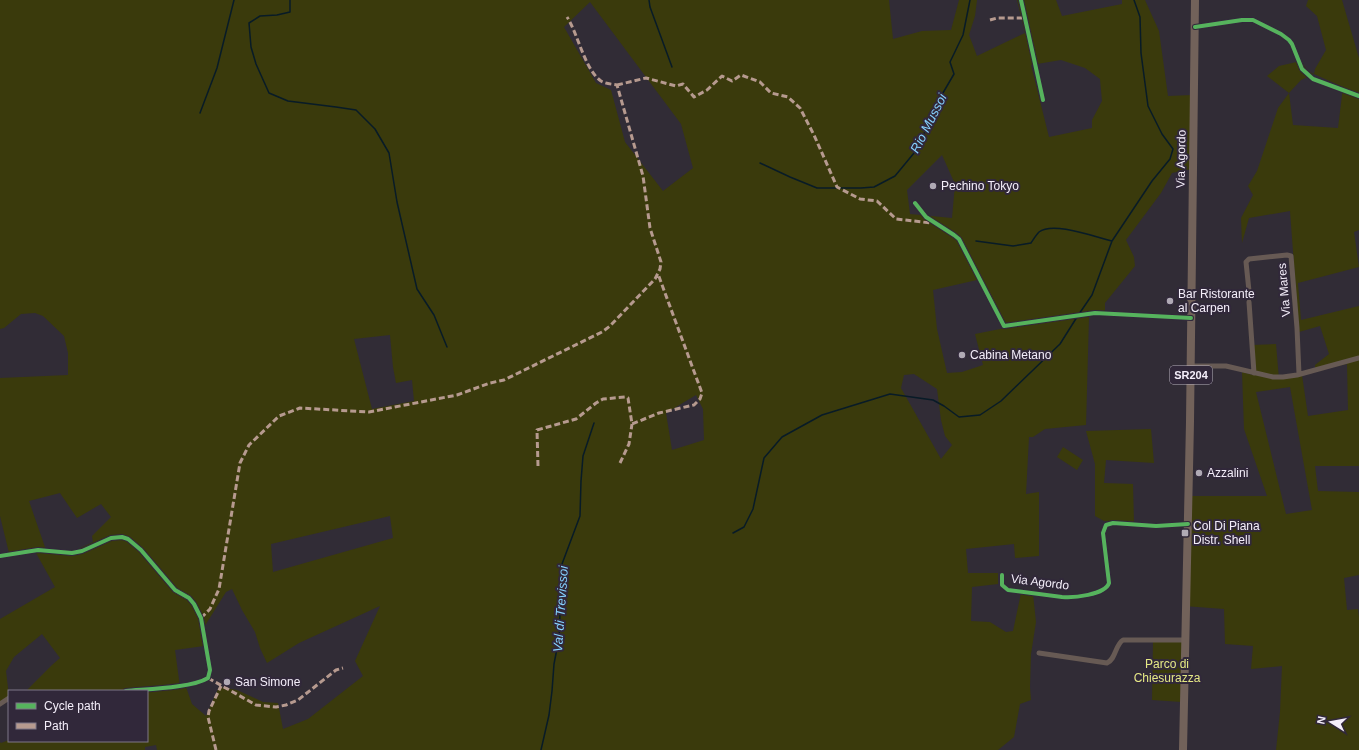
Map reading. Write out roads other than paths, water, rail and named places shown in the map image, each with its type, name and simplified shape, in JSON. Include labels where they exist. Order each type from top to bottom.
[{"type":"main road","name":"Via Agordo","points":[[1183,750],[1191,366],[1195,0]]},
{"type":"street","points":[[1020,0],[1043,100]]},
{"type":"street","points":[[1195,27],[1253,20],[1281,34],[1289,40],[1302,69],[1313,79],[1359,96]]},
{"type":"street","points":[[915,203],[926,217],[958,239],[1004,326],[1096,313],[1191,318]]},
{"type":"street","name":"Via Mares","points":[[1249,291],[1246,262],[1250,258],[1290,256],[1297,328],[1299,374]]},
{"type":"street","points":[[1249,302],[1254,373]]},
{"type":"street","points":[[1191,366],[1226,366],[1273,377],[1283,377],[1359,358]]},
{"type":"street","name":"Via Agordo","points":[[1002,576],[1002,585],[1008,590],[1062,598],[1096,593],[1106,589],[1109,583],[1103,533],[1106,525],[1113,523],[1156,526],[1188,524]]},
{"type":"street","points":[[0,556],[38,550],[72,553],[110,538],[122,537],[128,539],[141,550],[175,590],[189,598],[194,604],[200,618],[210,670],[208,678],[202,681],[176,686],[136,690]]},
{"type":"street","points":[[1039,653],[1107,663],[1111,661],[1119,643],[1124,640],[1186,640]]},
{"type":"waterway","points":[[200,113],[217,68],[234,0]]},
{"type":"waterway","points":[[290,0],[290,12],[277,15],[260,16],[249,23],[251,47],[256,64],[269,93],[288,101],[356,110],[375,129],[389,153],[397,202],[417,289],[434,315],[447,347]]},
{"type":"waterway","points":[[649,0],[650,7],[672,67]]},
{"type":"waterway","name":"Rio Mussoi","points":[[760,163],[817,188],[874,187],[895,176],[919,147],[933,110],[954,74],[950,62],[963,35],[970,0]]},
{"type":"waterway","points":[[1079,314],[1092,295],[1112,241],[1152,181],[1170,159],[1173,149],[1162,134],[1148,106],[1141,53],[1140,17],[1134,0]]},
{"type":"waterway","points":[[976,241],[1013,246],[1031,243],[1039,232],[1045,229],[1054,228],[1074,231],[1112,241]]},
{"type":"waterway","points":[[733,533],[744,527],[753,509],[764,458],[782,437],[822,415],[890,394],[933,400],[959,417],[980,415],[1001,401],[1060,344],[1077,317]]},
{"type":"waterway","name":"Val di Trevissoi","points":[[541,750],[549,715],[554,664],[559,638],[562,564],[580,516],[583,456],[594,423]]},
{"type":"place","name":"Pechino Tokyo","points":[[933,186]]},
{"type":"place","name":"Bar Ristorante al Carpen","points":[[1170,301]]},
{"type":"place","name":"Cabina Metano","points":[[962,355]]},
{"type":"place","name":"Azzalini","points":[[1199,473]]},
{"type":"place","name":"Col Di Piana Distr. Shell","points":[[1185,533]]},
{"type":"place","name":"San Simone","points":[[227,682]]},
{"type":"park label","name":"Parco di Chiesurazza","points":[[1167,671]]}]
